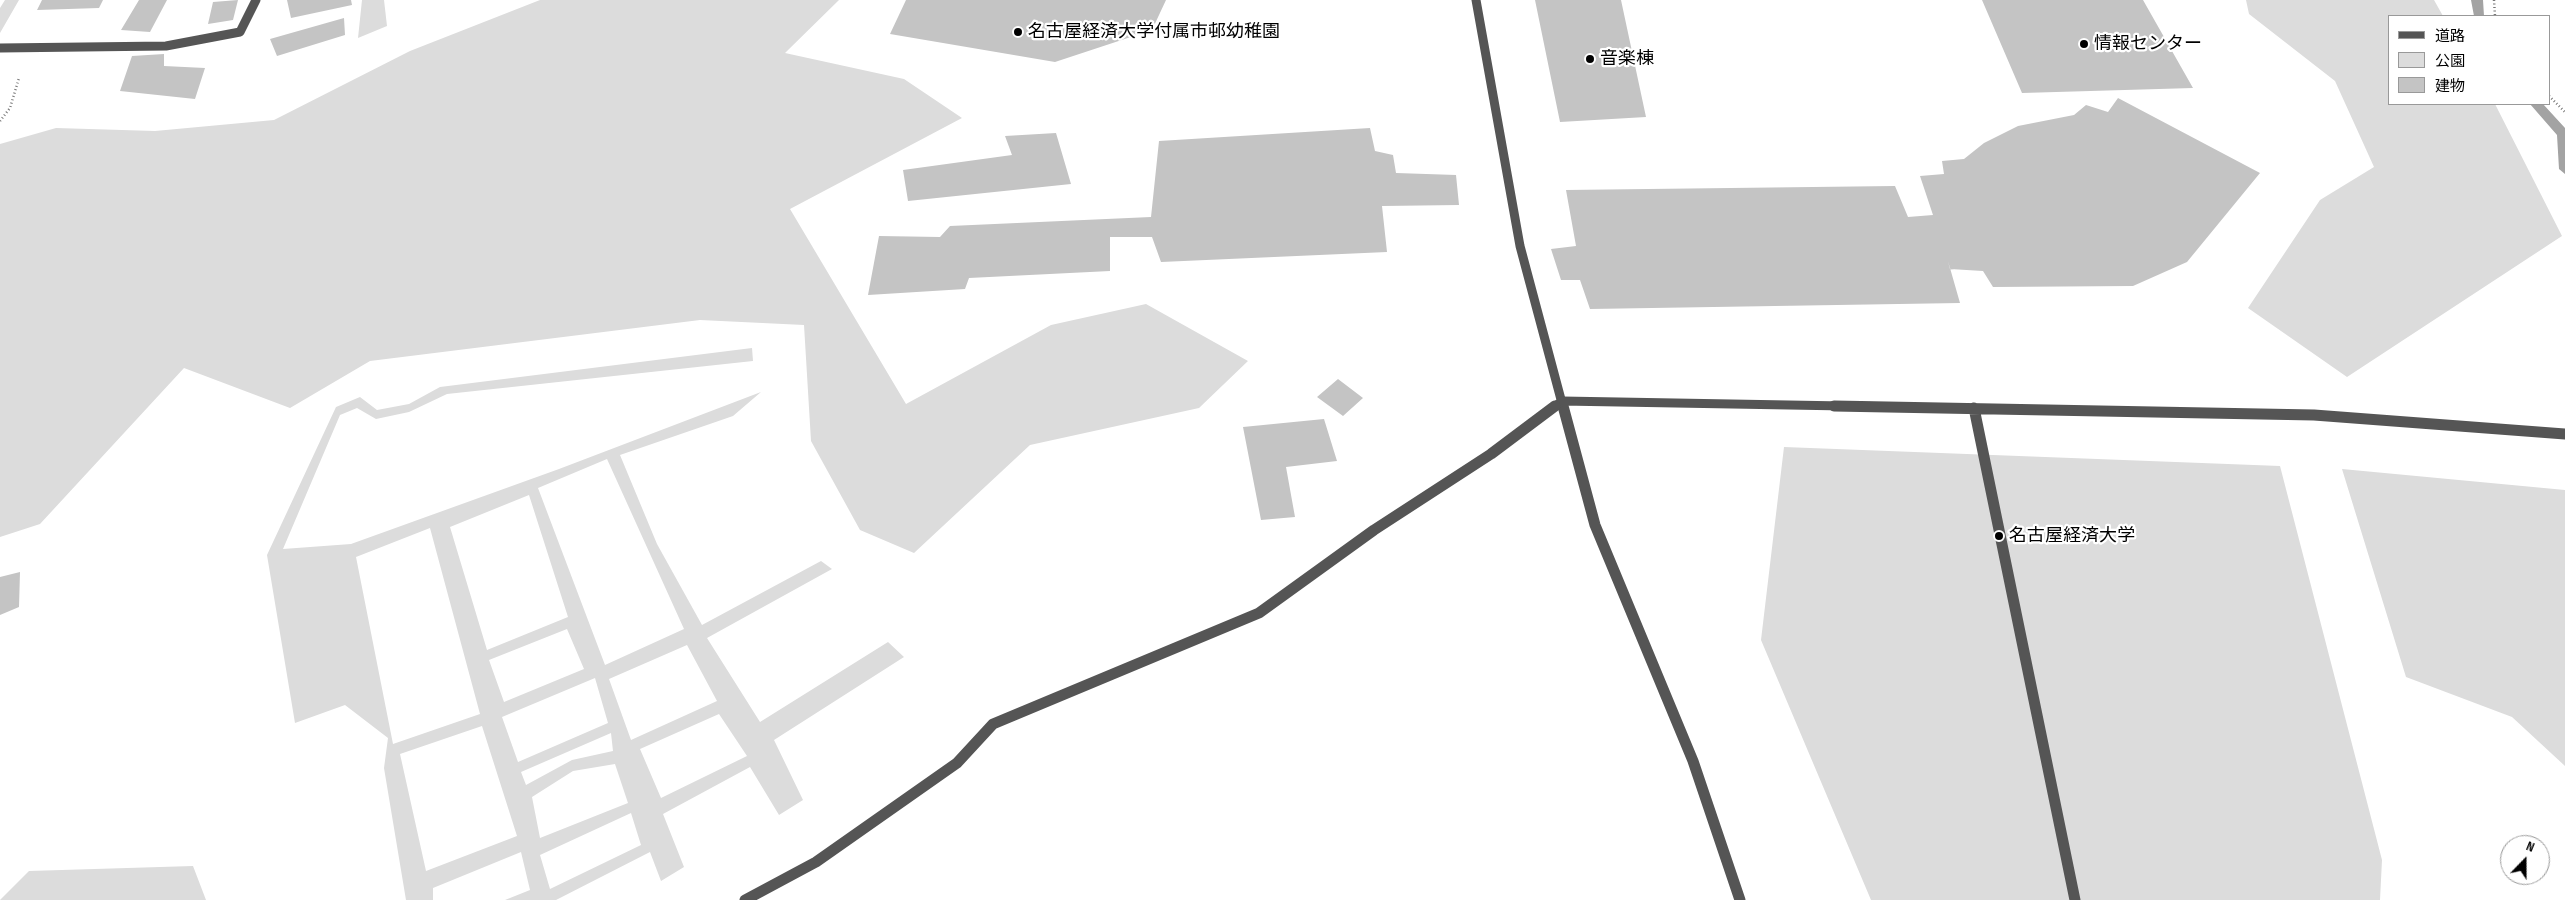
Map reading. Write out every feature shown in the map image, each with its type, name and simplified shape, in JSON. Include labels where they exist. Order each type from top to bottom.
[{"type":"street","points":[[0,48],[166,46],[240,32],[256,0]]},
{"type":"street","points":[[1476,0],[1520,246],[1595,525],[1693,761],[1740,900]]},
{"type":"street","points":[[745,900],[816,862],[957,763],[993,724],[1259,613],[1374,530],[1490,454],[1562,401],[2314,415],[2565,434]]},
{"type":"street","points":[[1974,408],[2075,900]]},
{"type":"path","points":[[2494,0],[2495,15]]},
{"type":"path","points":[[0,121],[4,118],[16,92],[20,76]]},
{"type":"path","points":[[2550,97],[2565,112]]},
{"type":"green space","points":[[5,0],[19,0],[0,33],[0,8]]},
{"type":"green space","points":[[362,0],[384,0],[387,26],[358,38]]},
{"type":"green space","points":[[540,0],[839,0],[785,53],[904,79],[962,118],[790,209],[906,404],[1051,325],[1146,304],[1248,361],[1199,408],[1030,445],[914,553],[860,530],[811,441],[804,325],[700,320],[370,361],[290,408],[184,368],[40,524],[0,537],[0,144],[56,128],[155,131],[274,120],[410,51]]},
{"type":"green space","points":[[2246,0],[2434,0],[2442,15],[2388,15],[2388,105],[2496,105],[2562,236],[2347,377],[2248,308],[2320,200],[2374,167],[2335,81],[2249,14]]},
{"type":"green space","points":[[752,348],[753,361],[447,394],[409,412],[376,419],[357,408],[340,415],[283,549],[351,544],[559,469],[761,392],[733,416],[620,455],[657,544],[702,625],[821,561],[832,569],[707,638],[760,722],[888,642],[904,657],[774,740],[803,800],[779,815],[750,767],[663,814],[684,867],[661,881],[650,852],[556,900],[505,900],[530,890],[521,852],[433,888],[433,900],[406,900],[384,768],[388,738],[345,705],[295,723],[267,555],[336,407],[360,397],[377,410],[409,404],[440,387]],"holes":[[[607,459],[684,629],[605,665],[538,488]],[[529,495],[568,617],[487,650],[450,527]],[[430,528],[480,714],[393,744],[356,557]],[[567,629],[584,669],[504,702],[489,660]],[[687,645],[717,701],[631,740],[609,679]],[[595,678],[608,723],[518,762],[502,717]],[[719,714],[747,756],[661,798],[640,749]],[[482,726],[517,836],[426,871],[400,754]],[[611,733],[613,751],[572,760],[526,785],[521,772]],[[615,764],[628,803],[540,838],[532,797],[573,771]],[[631,813],[641,845],[550,889],[540,855]]]},
{"type":"green space","points":[[1784,447],[2280,466],[2382,860],[2380,900],[1871,900],[1761,640]]},
{"type":"green space","points":[[2342,469],[2565,490],[2565,766],[2512,717],[2406,677]]},
{"type":"green space","points":[[193,866],[206,900],[0,900],[29,871]]},
{"type":"building","points":[[42,0],[103,0],[99,8],[37,10]]},
{"type":"building","points":[[139,0],[167,0],[150,32],[121,30]]},
{"type":"building","points":[[238,0],[233,20],[208,24],[213,2]]},
{"type":"building","points":[[287,0],[351,0],[352,5],[291,18]]},
{"type":"building","name":"名古屋経済大学付属市邨幼稚園","points":[[906,0],[1166,0],[1152,30],[1055,62],[890,34]]},
{"type":"building","name":"音楽棟","points":[[1535,0],[1621,0],[1646,117],[1560,122]]},
{"type":"building","name":"情報センター","points":[[1982,0],[2143,0],[2193,88],[2022,93]]},
{"type":"building","points":[[344,18],[345,35],[277,56],[270,39]]},
{"type":"building","points":[[164,54],[164,66],[205,68],[195,99],[120,91],[132,56]]},
{"type":"building","points":[[2118,98],[2260,173],[2187,262],[2133,286],[1993,287],[1983,271],[1950,269],[1960,303],[1590,309],[1580,280],[1561,280],[1551,249],[1576,246],[1566,190],[1895,186],[1908,217],[1933,215],[1920,176],[1944,174],[1942,161],[1964,159],[1984,143],[2018,126],[2074,115],[2086,105],[2108,112]]},
{"type":"building","points":[[1370,128],[1375,151],[1393,155],[1396,173],[1456,175],[1459,205],[1382,206],[1387,252],[1161,262],[1152,237],[1110,237],[1110,271],[969,278],[965,289],[868,295],[879,236],[940,237],[950,226],[1151,217],[1159,141]]},
{"type":"building","points":[[1056,133],[1071,184],[908,201],[903,170],[1012,155],[1005,136]]},
{"type":"building","points":[[1338,379],[1363,398],[1343,416],[1317,397]]},
{"type":"building","points":[[1324,419],[1337,461],[1286,467],[1295,517],[1261,520],[1243,427]]},
{"type":"building","points":[[20,572],[19,607],[0,615],[0,577]]},
{"type":"waterway","points":[[2477,0],[2479,15]]},
{"type":"waterway","points":[[2537,105],[2563,134],[2565,169]]},
{"type":"place","name":"名古屋経済大学付属市邨幼稚園","points":[[1018,32]]},
{"type":"place","name":"情報センター","points":[[2084,44]]},
{"type":"place","name":"音楽棟","points":[[1590,59]]},
{"type":"place","name":"名古屋経済大学","points":[[1999,536]]}]
